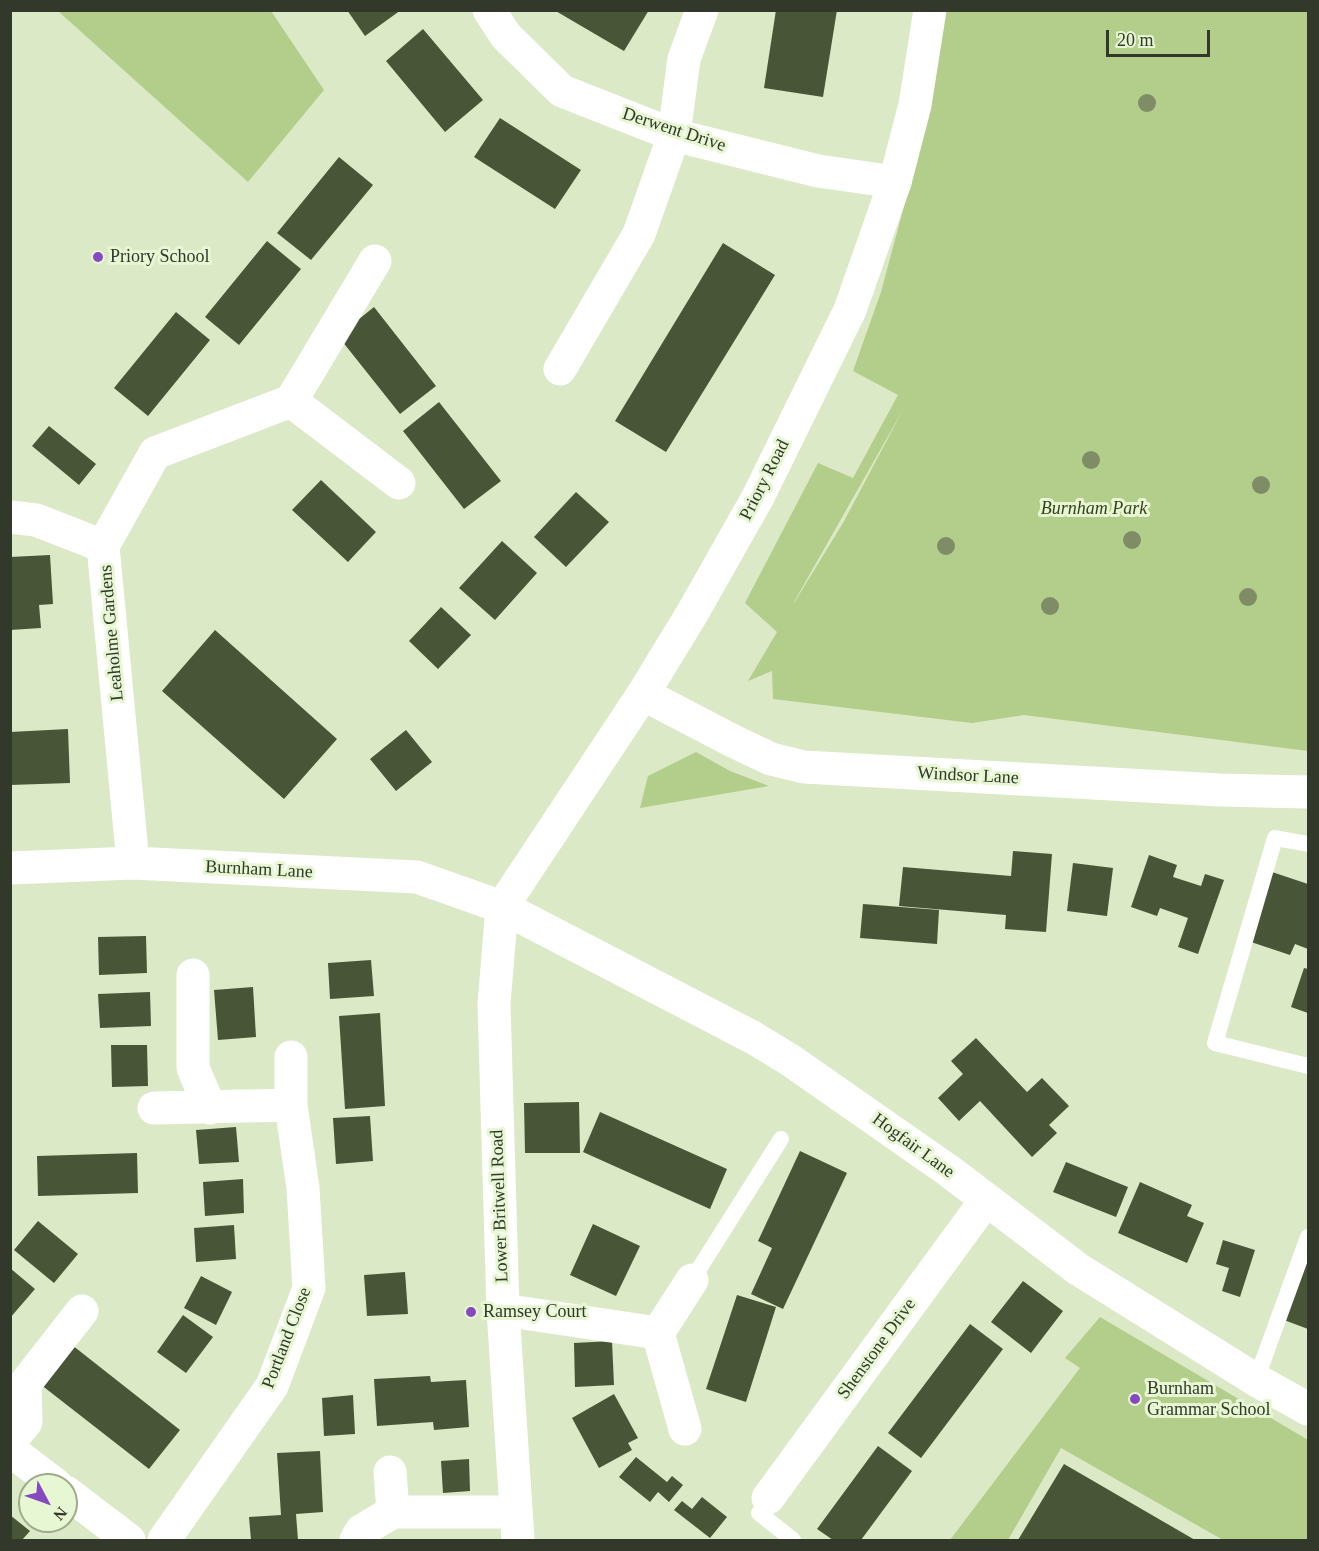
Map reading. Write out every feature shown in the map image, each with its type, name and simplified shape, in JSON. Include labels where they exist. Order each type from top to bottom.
[{"type":"street","name":"Derwent Drive","points":[[489,10],[506,36],[562,91],[674,135],[818,171],[895,182]]},
{"type":"street","points":[[560,369],[639,234],[674,135],[684,59],[702,10]]},
{"type":"street","name":"Priory Road","points":[[502,907],[644,694],[742,526],[850,310],[895,182],[915,105],[930,10]]},
{"type":"street","points":[[375,261],[291,401],[399,483]]},
{"type":"street","name":"Leaholme Gardens","points":[[134,863],[103,546],[155,453],[291,401]]},
{"type":"street","points":[[10,517],[36,520],[103,546]]},
{"type":"street","name":"Windsor Lane","points":[[644,694],[771,759],[804,767],[1219,790],[1308,792]]},
{"type":"street","name":"Burnham Lane","points":[[10,868],[134,863],[417,877],[502,907]]},
{"type":"street","name":"Hogfair Lane","points":[[502,907],[754,1038],[790,1060],[896,1133],[1078,1269],[1256,1380],[1308,1409]]},
{"type":"street","name":"Lower Britwell Road","points":[[502,907],[494,1004],[503,1310],[517,1526]]},
{"type":"street","points":[[193,975],[193,1068],[210,1108]]},
{"type":"street","name":"Portland Close","points":[[164,1540],[272,1386],[309,1288],[303,1188],[291,1105],[291,1057]]},
{"type":"street","points":[[154,1107],[210,1108],[291,1105]]},
{"type":"street","name":"Shenstone Drive","points":[[768,1498],[986,1200]]},
{"type":"street","points":[[685,1430],[658,1333],[692,1280]]},
{"type":"street","points":[[503,1310],[658,1333]]},
{"type":"street","points":[[10,1441],[26,1422],[25,1384],[82,1311]]},
{"type":"street","points":[[10,1450],[40,1473]]},
{"type":"street","points":[[390,1472],[393,1512]]},
{"type":"street","points":[[78,1501],[129,1540]]},
{"type":"street","points":[[356,1540],[361,1531],[393,1512],[517,1526]]},
{"type":"lane","points":[[1308,844],[1275,838],[1215,1043],[1308,1066]]},
{"type":"lane","points":[[692,1280],[781,1138]]},
{"type":"lane","points":[[1256,1380],[1308,1237]]},
{"type":"lane","points":[[768,1498],[759,1513],[793,1540]]},
{"type":"green space","points":[[58,11],[271,11],[324,90],[248,182]]},
{"type":"green space","name":"Burnham Park","points":[[942,11],[1308,11],[1308,751],[1024,715],[972,723],[773,699],[772,671],[748,681],[777,632],[745,603],[818,463],[853,478],[898,395],[853,371],[881,292],[925,128]],"holes":[[[904,408],[843,523],[794,603]]]},
{"type":"green space","points":[[696,752],[730,771],[769,786],[640,808],[648,776]]},
{"type":"green space","name":"Burnham Grammar School","points":[[1100,1317],[1308,1440],[1308,1540],[1223,1540],[1061,1448],[1008,1540],[950,1540],[1080,1368],[1065,1358]]},
{"type":"building","points":[[347,10],[401,10],[365,36]]},
{"type":"building","points":[[554,10],[649,10],[624,51]]},
{"type":"building","points":[[776,10],[837,10],[823,97],[764,88]]},
{"type":"building","points":[[423,29],[483,100],[445,132],[386,61]]},
{"type":"building","points":[[500,118],[581,170],[555,209],[474,157]]},
{"type":"building","points":[[339,157],[373,185],[311,260],[277,233]]},
{"type":"building","points":[[267,241],[301,269],[239,345],[205,317]]},
{"type":"building","points":[[723,243],[775,275],[666,452],[615,421]]},
{"type":"building","points":[[374,307],[436,386],[400,414],[338,336]]},
{"type":"building","points":[[176,312],[210,340],[148,416],[114,388]]},
{"type":"building","points":[[439,402],[501,481],[464,509],[403,431]]},
{"type":"building","points":[[49,426],[96,464],[79,485],[32,446]]},
{"type":"building","points":[[321,480],[376,532],[348,562],[292,510]]},
{"type":"building","points":[[576,492],[609,522],[566,567],[534,537]]},
{"type":"building","points":[[502,541],[537,573],[495,620],[459,588]]},
{"type":"building","points":[[50,555],[53,604],[39,605],[41,628],[10,630],[10,557]]},
{"type":"building","points":[[441,607],[471,635],[438,669],[409,641]]},
{"type":"building","points":[[215,630],[337,739],[284,799],[162,691]]},
{"type":"building","points":[[68,729],[70,783],[10,785],[10,732]]},
{"type":"building","points":[[406,730],[432,762],[396,791],[370,759]]},
{"type":"building","points":[[1013,851],[1052,854],[1046,932],[1005,929],[1006,915],[899,906],[903,867],[1011,876]]},
{"type":"building","points":[[1149,855],[1177,865],[1173,877],[1201,886],[1205,874],[1224,880],[1198,954],[1178,947],[1188,918],[1160,908],[1157,916],[1131,907]]},
{"type":"building","points":[[1073,863],[1113,868],[1107,916],[1067,911]]},
{"type":"building","points":[[1269,871],[1308,884],[1308,949],[1295,944],[1290,955],[1245,940]]},
{"type":"building","points":[[863,904],[939,910],[937,944],[860,938]]},
{"type":"building","points":[[146,936],[147,973],[99,975],[98,937]]},
{"type":"building","points":[[371,960],[374,996],[330,999],[328,963]]},
{"type":"building","points":[[1304,968],[1308,969],[1308,1013],[1291,1007]]},
{"type":"building","points":[[253,987],[256,1037],[218,1040],[214,990]]},
{"type":"building","points":[[150,992],[151,1026],[100,1028],[98,994]]},
{"type":"building","points":[[380,1013],[385,1106],[345,1109],[339,1016]]},
{"type":"building","points":[[976,1038],[1027,1092],[1042,1078],[1069,1106],[1049,1125],[1057,1133],[1032,1157],[980,1101],[959,1121],[938,1098],[963,1074],[951,1061]]},
{"type":"building","points":[[111,1045],[147,1045],[148,1086],[112,1087]]},
{"type":"building","points":[[579,1102],[580,1153],[525,1153],[524,1103]]},
{"type":"building","points":[[600,1112],[727,1169],[710,1209],[583,1152]]},
{"type":"building","points":[[370,1116],[373,1161],[336,1164],[333,1118]]},
{"type":"building","points":[[236,1127],[239,1162],[199,1164],[196,1130]]},
{"type":"building","points":[[800,1151],[847,1173],[783,1309],[751,1294],[772,1248],[758,1241]]},
{"type":"building","points":[[137,1153],[138,1193],[38,1196],[37,1156]]},
{"type":"building","points":[[1066,1162],[1128,1187],[1116,1217],[1053,1192]]},
{"type":"building","points":[[243,1179],[244,1213],[205,1216],[203,1182]]},
{"type":"building","points":[[1140,1182],[1192,1205],[1187,1216],[1204,1223],[1187,1263],[1118,1233]]},
{"type":"building","points":[[38,1221],[78,1254],[54,1283],[14,1250]]},
{"type":"building","points":[[593,1224],[640,1246],[616,1296],[570,1275]]},
{"type":"building","points":[[234,1225],[236,1259],[196,1262],[194,1228]]},
{"type":"building","points":[[1223,1240],[1255,1250],[1240,1297],[1222,1291],[1229,1268],[1216,1264]]},
{"type":"building","points":[[1308,1251],[1308,1329],[1284,1320]]},
{"type":"building","points":[[10,1268],[35,1289],[10,1318]]},
{"type":"building","points":[[405,1272],[408,1314],[367,1316],[364,1275]]},
{"type":"building","points":[[201,1276],[232,1292],[216,1325],[184,1308]]},
{"type":"building","points":[[1023,1281],[1063,1311],[1031,1353],[991,1322]]},
{"type":"building","points":[[737,1295],[776,1307],[746,1402],[706,1389]]},
{"type":"building","points":[[183,1315],[213,1337],[186,1373],[157,1352]]},
{"type":"building","points":[[970,1324],[1003,1349],[921,1458],[888,1433]]},
{"type":"building","points":[[612,1341],[614,1385],[575,1387],[574,1343]]},
{"type":"building","points":[[72,1345],[180,1430],[149,1469],[40,1384]]},
{"type":"building","points":[[430,1376],[431,1382],[466,1380],[469,1427],[434,1430],[433,1422],[377,1426],[374,1379]]},
{"type":"building","points":[[614,1394],[638,1438],[628,1443],[632,1450],[599,1468],[572,1418]]},
{"type":"building","points":[[353,1395],[355,1434],[324,1436],[322,1398]]},
{"type":"building","points":[[878,1446],[912,1471],[861,1540],[833,1540],[817,1529]]},
{"type":"building","points":[[320,1451],[323,1512],[296,1514],[298,1540],[251,1540],[249,1517],[281,1515],[277,1453]]},
{"type":"building","points":[[636,1457],[667,1482],[672,1476],[683,1485],[669,1502],[658,1492],[650,1502],[619,1477]]},
{"type":"building","points":[[469,1459],[470,1491],[443,1493],[441,1461]]},
{"type":"building","points":[[1064,1464],[1195,1540],[1018,1540]]},
{"type":"building","points":[[702,1497],[727,1517],[710,1538],[674,1510],[682,1501],[692,1509]]},
{"type":"building","points":[[10,1515],[18,1521],[18,1533],[28,1533],[22,1540],[10,1540]]},
{"type":"place","name":"Priory School","points":[[98,257]]},
{"type":"place","name":"Ramsey Court","points":[[471,1312]]},
{"type":"place","name":"Burnham Grammar School","points":[[1135,1399]]}]
